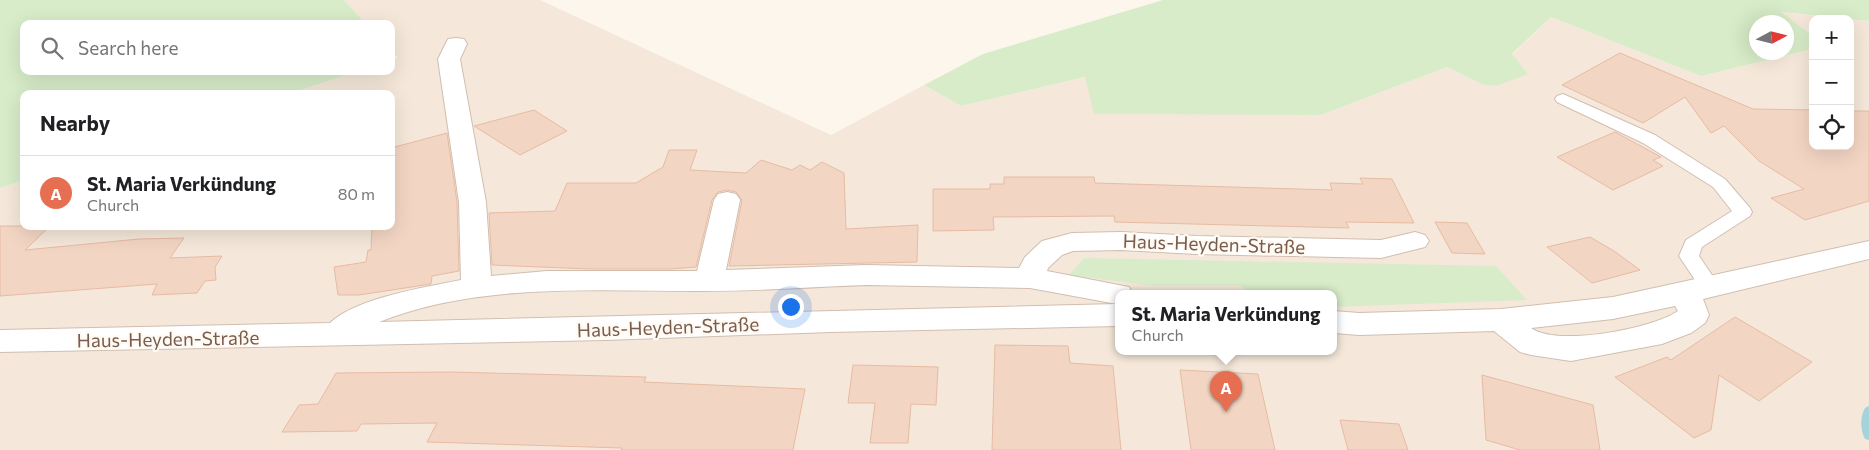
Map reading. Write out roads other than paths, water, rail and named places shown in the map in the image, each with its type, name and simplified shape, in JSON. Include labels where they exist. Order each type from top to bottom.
[{"type":"street","points":[[456,44],[449,59],[470,189],[477,258],[476,288]]},
{"type":"street","points":[[709,281],[727,200]]},
{"type":"street","name":"Haus-Heyden-Straße","points":[[1030,278],[1036,264],[1052,248],[1072,242],[1121,241],[1197,245],[1381,249],[1415,241]]},
{"type":"street","points":[[1337,322],[1359,324],[1501,320],[1531,344],[1571,349],[1651,336],[1680,325],[1694,315],[1698,290],[1869,250]]},
{"type":"street","points":[[337,336],[350,322],[380,310],[476,288],[547,281],[709,281],[866,275],[1030,278],[1115,293]]},
{"type":"street","name":"Haus-Heyden-Straße","points":[[0,341],[337,336],[1115,314]]},
{"type":"lane","points":[[1563,99],[1649,139],[1719,183],[1743,212],[1692,244],[1689,256],[1698,290]]},
{"type":"waterway","points":[[1869,411],[1867,418],[1869,435]]},
{"type":"place","name":"St. Maria Verkündung","points":[[1226,412]]}]
